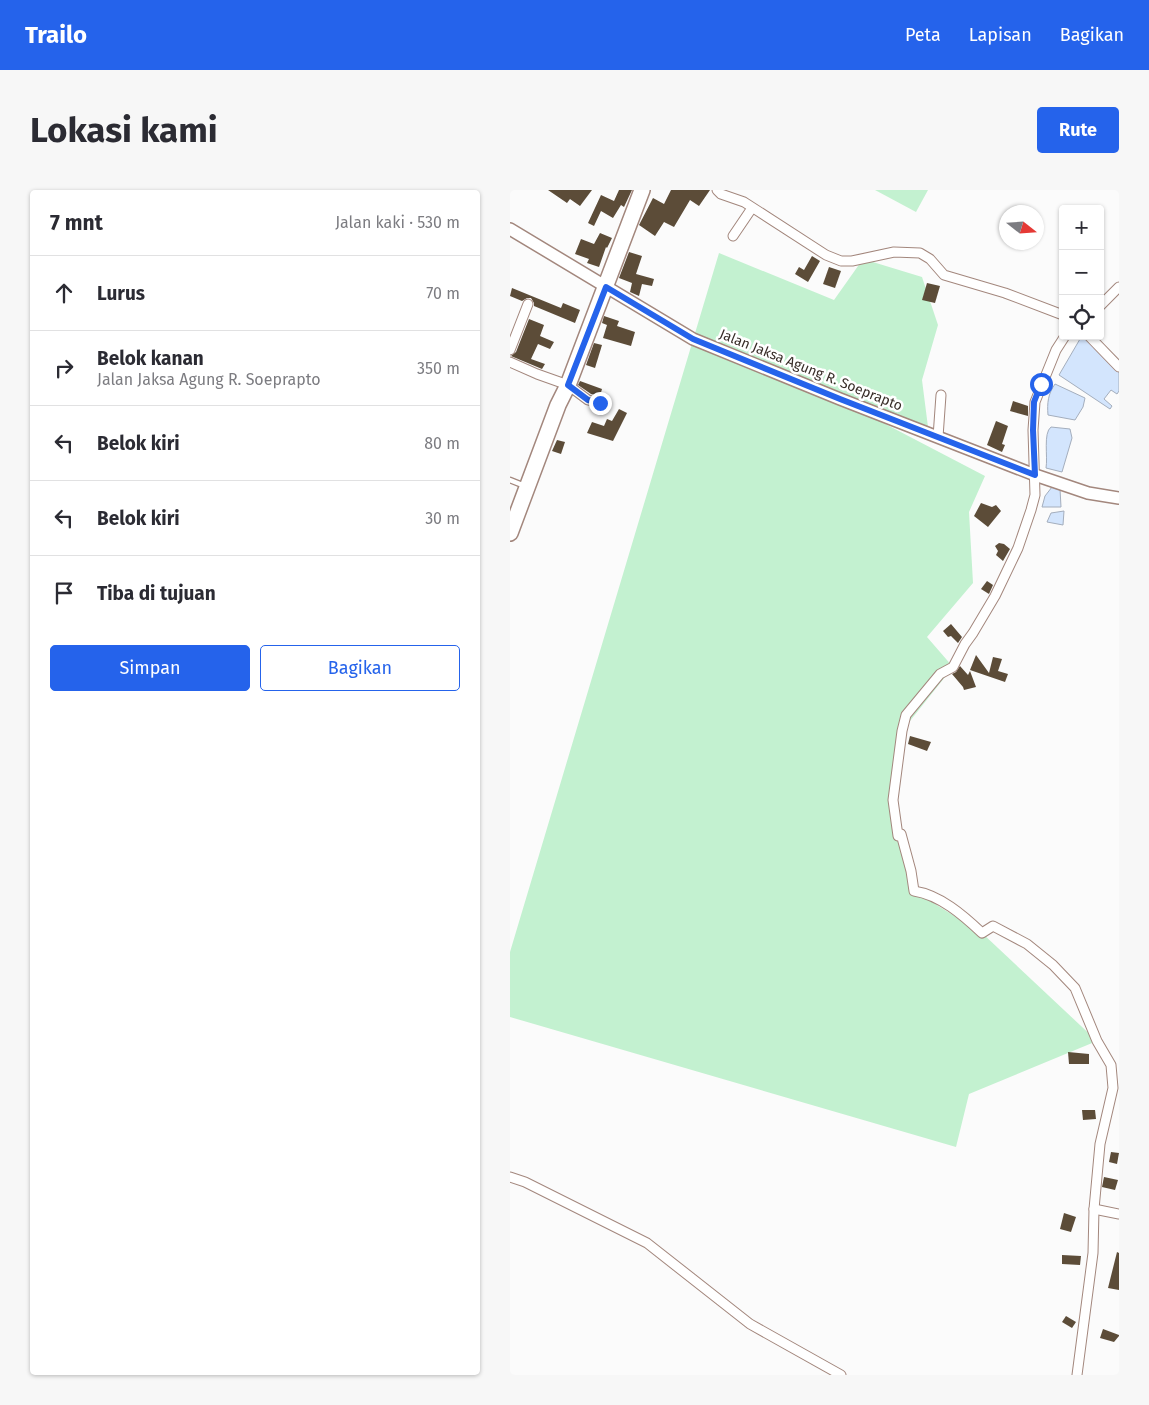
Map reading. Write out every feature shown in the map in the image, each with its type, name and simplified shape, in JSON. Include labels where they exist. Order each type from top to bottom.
[{"type":"main road","points":[[510,533],[642,190]]},
{"type":"street","points":[[716,190],[721,194],[744,202],[826,255],[841,261],[852,261],[894,252],[920,253],[930,259],[944,275],[1005,293],[1059,314]]},
{"type":"street","points":[[734,236],[752,208]]},
{"type":"street","name":"Jalan Jaksa Agung R. Soeprapto","points":[[510,229],[693,339],[1035,475],[1088,493],[1119,498]]},
{"type":"street","points":[[1104,302],[1119,287]]},
{"type":"street","points":[[510,350],[528,304]]},
{"type":"street","points":[[1063,340],[1050,363],[1034,402],[1034,495],[1032,510],[1018,548],[995,596],[953,667],[940,674],[906,715],[902,731],[893,800],[898,836],[901,834],[914,891],[926,893],[961,913],[982,933],[993,926],[1027,944],[1053,965],[1074,988],[1097,1041],[1111,1065],[1113,1088],[1100,1144],[1092,1253],[1078,1375]]},
{"type":"street","points":[[1093,340],[1119,367]]},
{"type":"street","points":[[510,362],[568,385],[588,400],[600,403]]},
{"type":"street","points":[[938,437],[941,395]]},
{"type":"street","points":[[510,1177],[525,1182],[647,1243],[750,1324],[841,1375]]},
{"type":"street","points":[[1094,1209],[1119,1214]]},
{"type":"lane","points":[[510,480],[527,487]]},
{"type":"green space","points":[[875,190],[928,190],[916,212]]},
{"type":"green space","points":[[719,253],[834,300],[863,259],[922,277],[938,325],[922,380],[928,427],[847,404],[985,476],[969,512],[973,583],[927,637],[953,667],[902,731],[893,800],[914,891],[982,933],[1097,1041],[969,1094],[956,1147],[510,1017],[510,952]]},
{"type":"water","points":[[1079,340],[1092,340],[1119,371],[1119,391],[1117,394],[1111,390],[1104,399],[1112,406],[1110,409],[1059,375]]},
{"type":"water","points":[[1055,384],[1085,398],[1083,407],[1075,420],[1048,415],[1048,399]]},
{"type":"water","points":[[1051,427],[1070,429],[1072,438],[1062,472],[1046,468],[1046,440]]},
{"type":"water","points":[[1052,487],[1060,489],[1061,507],[1042,507],[1045,496]]},
{"type":"water","points":[[1064,511],[1063,525],[1047,522],[1051,513]]},
{"type":"building","points":[[548,190],[592,190],[580,206],[570,199],[567,203]]},
{"type":"building","points":[[619,190],[632,190],[624,207],[621,205],[613,218],[601,211],[594,226],[588,223],[601,195],[614,201]]},
{"type":"building","points":[[671,190],[710,190],[699,206],[690,200],[674,227],[664,222],[655,236],[639,225],[653,198],[664,204]]},
{"type":"building","points":[[600,233],[612,238],[606,247],[599,267],[587,263],[589,259],[575,254],[581,239],[594,244]]},
{"type":"building","points":[[629,252],[642,256],[636,274],[654,279],[652,286],[642,284],[639,296],[630,292],[632,283],[619,278]]},
{"type":"building","points":[[812,256],[820,261],[808,282],[795,274],[799,267],[804,270]]},
{"type":"building","points":[[829,267],[841,271],[835,288],[823,284]]},
{"type":"building","points":[[927,283],[940,286],[935,303],[922,300]]},
{"type":"building","points":[[512,288],[561,308],[563,303],[580,310],[575,323],[534,306],[531,298],[522,301],[510,296]]},
{"type":"building","points":[[604,316],[619,321],[617,326],[635,332],[631,346],[603,338],[607,325],[602,323]]},
{"type":"building","points":[[529,319],[544,325],[540,336],[554,342],[550,349],[538,344],[531,359],[545,364],[542,369],[511,356],[516,352]]},
{"type":"building","points":[[594,343],[602,345],[595,368],[586,365]]},
{"type":"building","points":[[580,381],[602,389],[600,396],[591,394],[578,385]]},
{"type":"building","points":[[1013,401],[1028,406],[1028,416],[1010,411]]},
{"type":"building","points":[[619,409],[627,413],[613,441],[587,433],[592,422],[604,426],[607,419],[612,421]]},
{"type":"building","points":[[996,421],[1008,426],[1002,444],[1005,445],[1002,452],[987,445]]},
{"type":"building","points":[[557,440],[565,442],[561,454],[552,451]]},
{"type":"building","points":[[981,503],[992,507],[996,505],[1001,511],[988,527],[974,516]]},
{"type":"building","points":[[999,543],[1004,544],[1010,549],[1003,561],[996,555],[998,551],[995,546]]},
{"type":"building","points":[[987,581],[993,585],[989,594],[981,589]]},
{"type":"building","points":[[951,624],[962,637],[958,643],[951,636],[948,637],[943,631]]},
{"type":"building","points":[[976,655],[989,673],[993,657],[1002,659],[998,671],[1008,674],[1005,682],[970,670]]},
{"type":"building","points":[[960,666],[968,675],[970,671],[976,687],[964,690],[952,674]]},
{"type":"building","points":[[910,736],[931,742],[927,751],[908,744]]},
{"type":"building","points":[[1068,1052],[1089,1054],[1089,1064],[1069,1064]]},
{"type":"building","points":[[1082,1110],[1095,1110],[1096,1119],[1083,1120]]},
{"type":"building","points":[[1111,1152],[1119,1153],[1117,1164],[1109,1162]]},
{"type":"building","points":[[1104,1177],[1118,1180],[1115,1190],[1102,1187]]},
{"type":"building","points":[[1064,1213],[1076,1217],[1071,1232],[1060,1229]]},
{"type":"building","points":[[1117,1252],[1119,1253],[1119,1290],[1108,1288]]},
{"type":"building","points":[[1062,1255],[1081,1256],[1080,1265],[1062,1264]]},
{"type":"building","points":[[1066,1316],[1076,1322],[1072,1328],[1062,1322]]},
{"type":"building","points":[[1103,1329],[1119,1336],[1114,1342],[1100,1338]]},
{"type":"route","points":[[600,403],[588,400],[568,385],[606,287],[693,339],[1035,475],[1034,402],[1041,384]]}]
